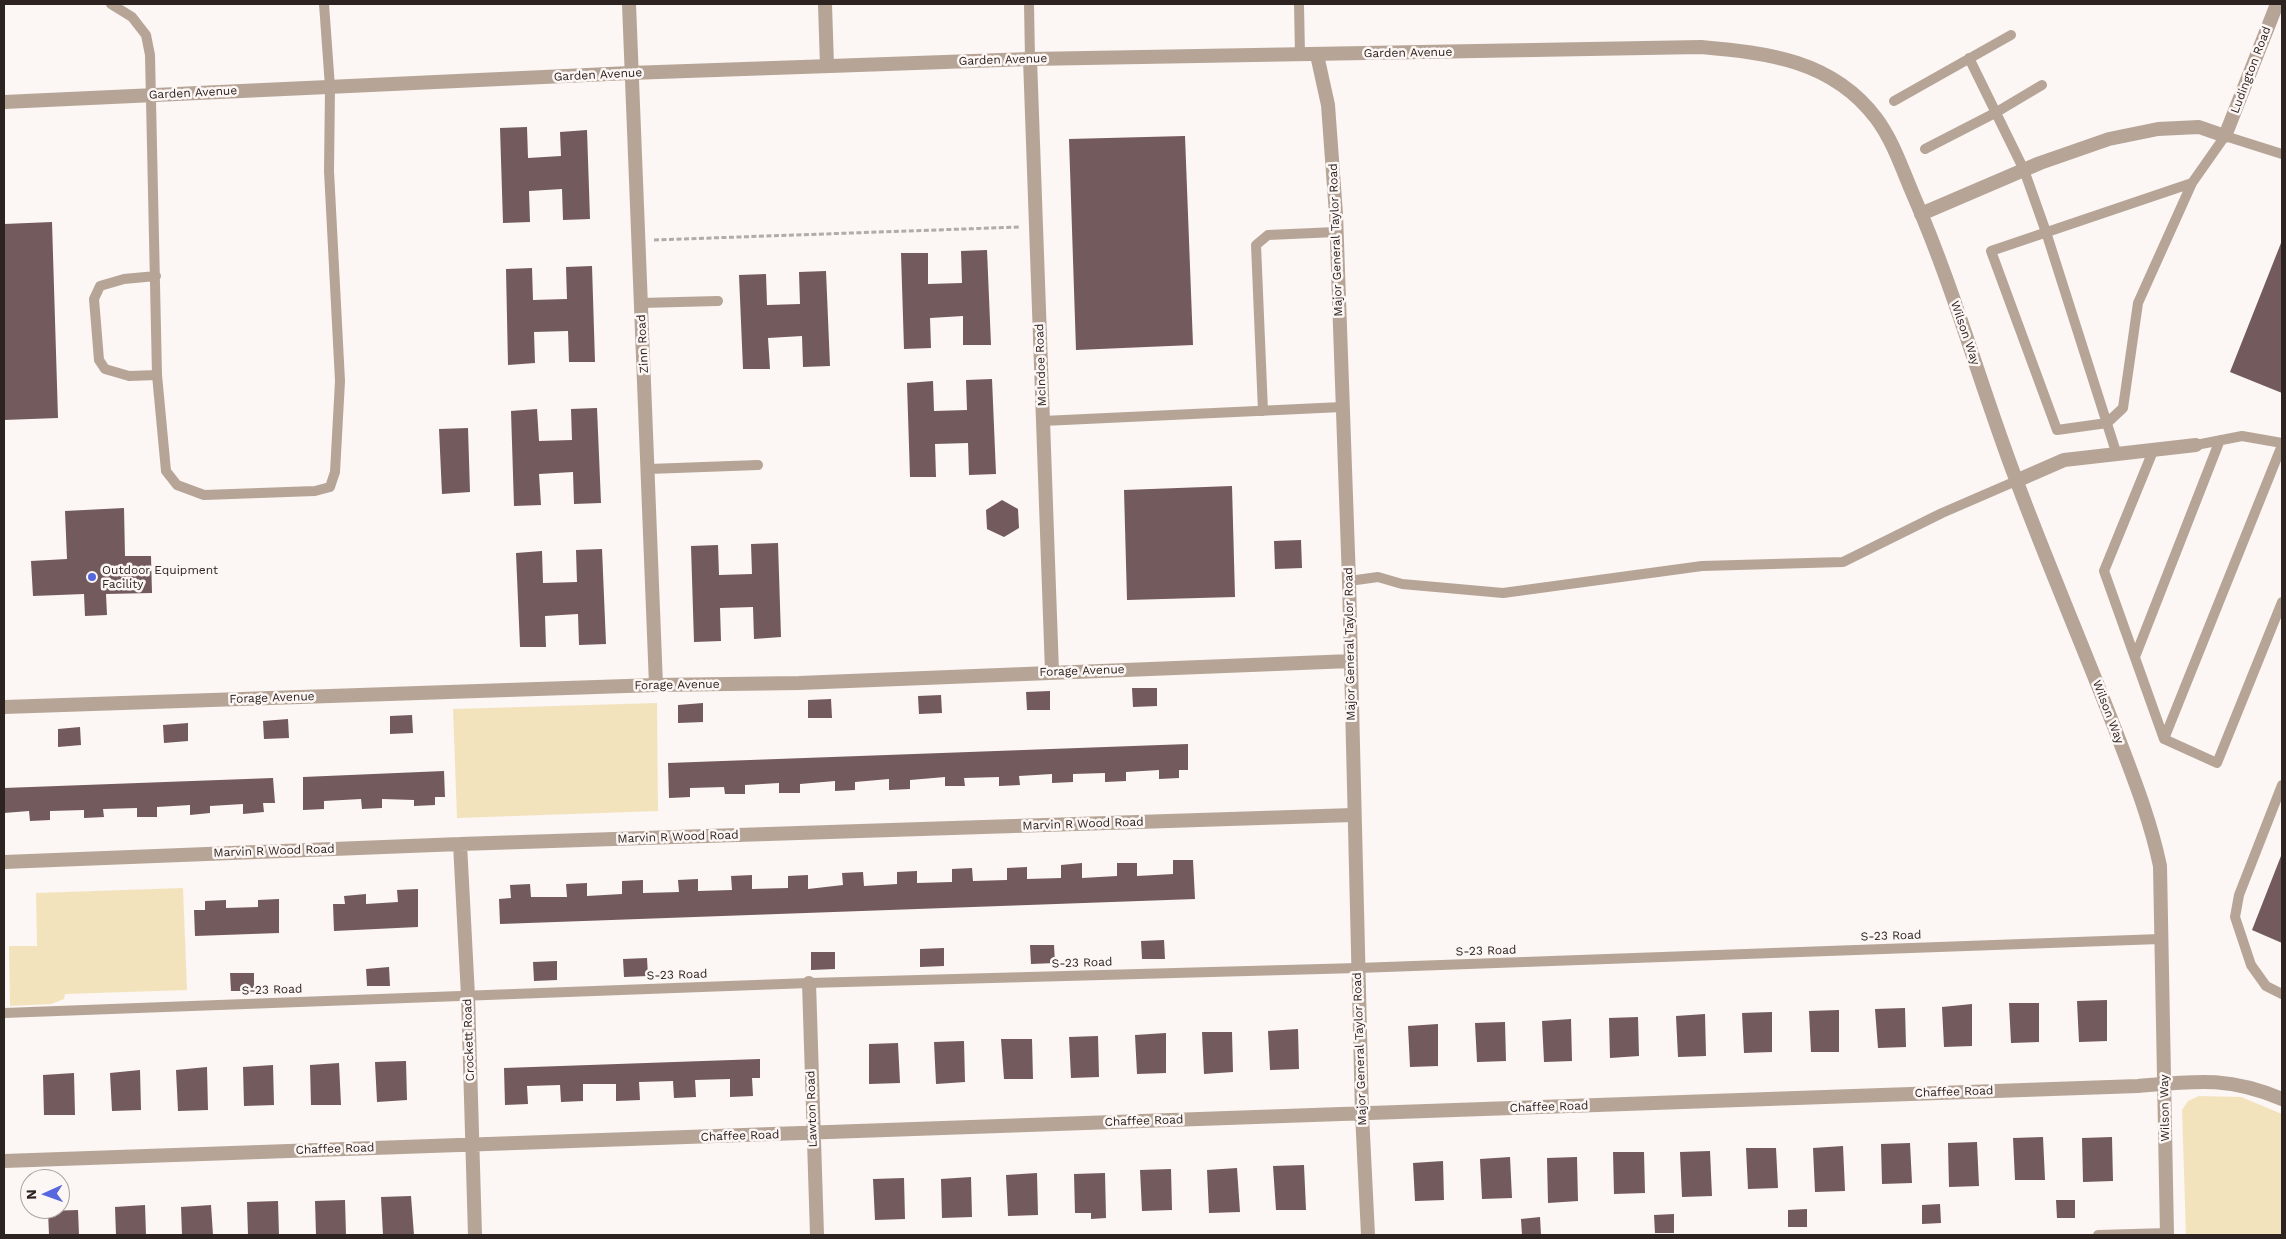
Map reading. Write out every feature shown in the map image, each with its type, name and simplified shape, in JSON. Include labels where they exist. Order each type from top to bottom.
[{"type":"street","name":"Zinn Road","points":[[629,4],[630,73],[649,469],[656,685]]},
{"type":"street","points":[[825,4],[827,66]]},
{"type":"street","name":"Ludington Road","points":[[2225,136],[2277,4]]},
{"type":"street","name":"Garden Avenue","points":[[4,102],[630,73],[1030,59],[1701,47],[1757,52],[1794,61],[1840,84],[1876,118],[1890,141],[1922,214]]},
{"type":"street","name":"Major General Taylor Road","points":[[1318,55],[1328,105],[1336,232],[1351,661],[1353,815],[1362,1114],[1368,1235]]},
{"type":"street","name":"McIndoe Road","points":[[1030,59],[1052,672]]},
{"type":"street","points":[[1922,214],[2024,170],[2109,139],[2158,128],[2199,127],[2225,136]]},
{"type":"street","name":"Wilson Way","points":[[1922,214],[1946,277],[2016,481],[2091,666],[2147,813],[2160,866],[2167,1234]]},
{"type":"street","points":[[2016,481],[2064,460],[2196,445]]},
{"type":"street","name":"Forage Avenue","points":[[4,707],[799,682],[1351,661]]},
{"type":"street","name":"Marvin R Wood Road","points":[[4,862],[460,844],[1353,815]]},
{"type":"street","name":"Crockett Road","points":[[460,844],[468,996],[475,1235]]},
{"type":"street","name":"Lawton Road","points":[[809,983],[817,1235]]},
{"type":"street","name":"Chaffee Road","points":[[4,1160],[813,1134],[2164,1084],[2195,1081],[2233,1083],[2259,1089],[2282,1099]]},
{"type":"lane","points":[[111,4],[132,17],[146,36],[150,56],[158,375],[166,471],[177,485],[204,495],[316,492],[330,487],[336,472],[340,381],[329,171],[330,87],[324,4]]},
{"type":"lane","points":[[1029,4],[1030,59]]},
{"type":"lane","points":[[1298,4],[1300,55]]},
{"type":"lane","points":[[1894,101],[2011,35]]},
{"type":"lane","points":[[1969,58],[2024,170],[2046,232],[2117,454]]},
{"type":"lane","points":[[1925,149],[1995,114],[2042,85]]},
{"type":"lane","points":[[2192,183],[1991,251],[2057,430],[2107,423],[2124,408],[2138,303],[2192,183],[2225,136],[2282,154]]},
{"type":"lane","points":[[1263,412],[1256,246],[1268,235],[1336,232]]},
{"type":"lane","points":[[156,276],[124,278],[100,286],[94,300],[99,360],[105,369],[129,376],[158,375]]},
{"type":"lane","points":[[641,303],[718,301]]},
{"type":"lane","points":[[1043,422],[1342,408]]},
{"type":"lane","points":[[2164,739],[2282,444],[2242,436],[2196,445]]},
{"type":"lane","points":[[2135,657],[2220,440]]},
{"type":"lane","points":[[2153,451],[2104,571],[2164,739],[2218,763],[2282,602]]},
{"type":"lane","points":[[649,469],[758,465]]},
{"type":"lane","points":[[1348,581],[1378,578],[1402,584],[1502,593],[1702,566],[1843,562],[1942,513],[2016,481]]},
{"type":"lane","points":[[2282,785],[2239,895],[2235,917],[2250,966],[2266,986],[2282,994]]},
{"type":"lane","name":"S-23 Road","points":[[4,1013],[809,983],[1358,968],[2160,938]]},
{"type":"lane","points":[[2098,1235],[2167,1234]]},
{"type":"path","points":[[638,240],[1036,227]]},
{"type":"shaded area","points":[[657,703],[658,811],[457,818],[453,709]]},
{"type":"shaded area","points":[[183,888],[187,990],[65,994],[64,999],[51,1004],[10,1006],[9,946],[37,946],[36,893]]},
{"type":"shaded area","points":[[2199,1096],[2241,1097],[2282,1114],[2282,1235],[2186,1235],[2182,1110],[2188,1101]]},
{"type":"building","points":[[527,127],[528,158],[561,156],[560,132],[587,130],[590,219],[563,220],[562,189],[529,191],[530,222],[503,223],[500,128]]},
{"type":"building","points":[[1185,136],[1193,345],[1076,350],[1069,139]]},
{"type":"building","points":[[52,222],[58,418],[4,420],[4,224]]},
{"type":"building","points":[[2282,243],[2282,393],[2230,372]]},
{"type":"building","points":[[987,250],[991,345],[963,345],[963,316],[930,318],[931,348],[904,349],[901,253],[928,253],[928,284],[962,283],[961,251]]},
{"type":"building","points":[[592,266],[595,362],[569,362],[568,331],[534,332],[535,363],[508,365],[506,269],[532,268],[533,300],[567,299],[566,267]]},
{"type":"building","points":[[826,271],[830,366],[803,367],[802,336],[768,338],[770,369],[743,369],[739,275],[766,274],[767,305],[800,304],[799,272]]},
{"type":"building","points":[[992,379],[996,474],[969,475],[968,443],[935,444],[936,477],[910,477],[907,383],[933,381],[934,411],[967,410],[966,380]]},
{"type":"building","points":[[597,408],[601,503],[574,504],[573,472],[539,474],[541,505],[514,506],[511,411],[537,409],[539,441],[572,440],[571,409]]},
{"type":"building","points":[[468,428],[470,492],[442,494],[439,429]]},
{"type":"building","points":[[1232,486],[1235,597],[1127,600],[1124,490]]},
{"type":"building","points":[[1002,500],[1018,509],[1019,528],[1004,537],[987,529],[986,510]]},
{"type":"building","name":"Outdoor Equipment Facility","points":[[124,508],[125,556],[151,556],[152,593],[106,594],[107,615],[85,616],[84,594],[33,596],[31,561],[67,559],[65,511]]},
{"type":"building","points":[[1301,540],[1302,568],[1275,569],[1274,541]]},
{"type":"building","points":[[778,543],[781,637],[754,639],[753,607],[720,608],[721,641],[694,642],[691,546],[718,545],[719,575],[752,574],[751,544]]},
{"type":"building","points":[[602,549],[606,644],[579,645],[578,614],[545,616],[546,647],[520,647],[516,553],[542,551],[543,583],[577,582],[576,550]]},
{"type":"building","points":[[1132,688],[1157,688],[1157,706],[1133,707]]},
{"type":"building","points":[[1050,691],[1050,710],[1027,710],[1026,692]]},
{"type":"building","points":[[941,695],[942,713],[919,714],[918,696]]},
{"type":"building","points":[[831,699],[832,718],[808,718],[808,700]]},
{"type":"building","points":[[703,703],[703,722],[678,723],[678,705]]},
{"type":"building","points":[[412,715],[413,733],[390,734],[390,716]]},
{"type":"building","points":[[288,719],[289,738],[264,739],[263,721]]},
{"type":"building","points":[[188,723],[188,741],[164,743],[163,725]]},
{"type":"building","points":[[80,727],[81,745],[58,747],[58,729]]},
{"type":"building","points":[[1188,744],[1188,770],[1179,770],[1179,778],[1159,779],[1159,770],[1126,772],[1126,781],[1105,782],[1105,773],[1073,774],[1073,782],[1052,783],[1052,774],[1019,776],[1020,785],[999,786],[999,777],[964,778],[965,786],[945,786],[945,777],[910,780],[910,789],[889,790],[889,779],[855,782],[855,790],[835,791],[835,781],[800,784],[800,793],[779,793],[779,783],[745,785],[745,794],[725,794],[724,787],[690,788],[690,797],[669,798],[668,763]]},
{"type":"building","points":[[444,771],[445,797],[435,797],[435,805],[414,806],[414,800],[382,799],[382,808],[362,809],[361,799],[324,801],[324,809],[303,810],[303,777]]},
{"type":"building","points":[[273,778],[275,803],[263,803],[264,812],[243,814],[243,804],[210,806],[210,813],[190,815],[190,805],[157,807],[157,817],[137,817],[137,808],[103,809],[104,817],[84,818],[84,810],[50,811],[50,820],[30,821],[29,811],[4,813],[4,788]]},
{"type":"building","points":[[2282,856],[2282,943],[2252,930]]},
{"type":"building","points":[[1173,860],[1193,860],[1195,899],[500,924],[499,899],[511,898],[510,885],[530,884],[531,897],[567,897],[566,884],[587,883],[587,896],[622,894],[622,881],[643,880],[643,893],[679,892],[678,880],[698,879],[698,891],[732,890],[731,876],[752,875],[752,889],[788,888],[788,876],[808,875],[808,889],[843,885],[842,873],[863,872],[864,886],[897,884],[897,872],[917,871],[917,883],[952,882],[952,869],[972,868],[973,881],[1007,880],[1007,868],[1027,867],[1027,879],[1061,878],[1061,865],[1082,863],[1082,878],[1117,876],[1117,863],[1137,863],[1137,876],[1173,874]]},
{"type":"building","points":[[418,889],[418,927],[334,931],[333,904],[345,904],[344,896],[366,894],[366,904],[398,902],[397,890]]},
{"type":"building","points":[[279,899],[279,933],[195,936],[194,910],[205,910],[205,901],[226,900],[226,908],[258,907],[258,900]]},
{"type":"building","points":[[1164,940],[1165,959],[1142,959],[1141,941]]},
{"type":"building","points":[[1030,945],[1054,945],[1055,963],[1031,964]]},
{"type":"building","points":[[944,948],[944,966],[920,967],[920,949]]},
{"type":"building","points":[[811,952],[835,952],[835,969],[811,970]]},
{"type":"building","points":[[647,958],[648,976],[624,977],[623,959]]},
{"type":"building","points":[[557,961],[557,980],[534,981],[533,962]]},
{"type":"building","points":[[389,967],[390,986],[367,986],[366,969]]},
{"type":"building","points":[[230,973],[254,973],[254,991],[231,991]]},
{"type":"building","points":[[2107,1000],[2107,1041],[2079,1042],[2077,1001]]},
{"type":"building","points":[[2009,1003],[2039,1003],[2039,1042],[2011,1043]]},
{"type":"building","points":[[1972,1004],[1972,1046],[1944,1047],[1942,1007]]},
{"type":"building","points":[[1905,1008],[1906,1047],[1878,1048],[1875,1009]]},
{"type":"building","points":[[1839,1010],[1839,1052],[1811,1052],[1809,1011]]},
{"type":"building","points":[[1772,1012],[1772,1052],[1744,1053],[1742,1013]]},
{"type":"building","points":[[1705,1014],[1706,1056],[1678,1057],[1676,1016]]},
{"type":"building","points":[[1638,1017],[1639,1056],[1610,1058],[1609,1018]]},
{"type":"building","points":[[1571,1019],[1572,1061],[1544,1062],[1542,1021]]},
{"type":"building","points":[[1505,1022],[1506,1061],[1477,1062],[1475,1023]]},
{"type":"building","points":[[1438,1024],[1438,1066],[1410,1067],[1408,1026]]},
{"type":"building","points":[[1298,1029],[1299,1069],[1270,1070],[1268,1031]]},
{"type":"building","points":[[1202,1032],[1232,1032],[1233,1072],[1204,1074]]},
{"type":"building","points":[[1166,1033],[1166,1073],[1137,1074],[1135,1035]]},
{"type":"building","points":[[1098,1036],[1099,1077],[1071,1078],[1069,1037]]},
{"type":"building","points":[[1001,1039],[1032,1039],[1033,1079],[1004,1079]]},
{"type":"building","points":[[964,1041],[965,1082],[936,1084],[934,1042]]},
{"type":"building","points":[[898,1043],[900,1083],[869,1084],[869,1044]]},
{"type":"building","points":[[760,1059],[760,1078],[752,1078],[753,1096],[730,1097],[730,1079],[695,1080],[696,1097],[674,1098],[673,1081],[639,1082],[640,1100],[616,1101],[616,1084],[583,1084],[583,1101],[561,1102],[560,1085],[527,1086],[528,1104],[505,1105],[504,1068]]},
{"type":"building","points":[[406,1061],[407,1100],[377,1102],[375,1062]]},
{"type":"building","points":[[339,1063],[341,1105],[311,1105],[310,1065]]},
{"type":"building","points":[[273,1065],[274,1105],[244,1106],[243,1067]]},
{"type":"building","points":[[207,1067],[208,1110],[178,1111],[176,1070]]},
{"type":"building","points":[[140,1070],[141,1110],[112,1111],[110,1073]]},
{"type":"building","points":[[74,1073],[75,1115],[44,1115],[43,1075]]},
{"type":"building","points":[[2043,1137],[2045,1180],[2015,1180],[2013,1138]]},
{"type":"building","points":[[2112,1137],[2113,1181],[2083,1182],[2082,1138]]},
{"type":"building","points":[[1977,1142],[1979,1186],[1949,1187],[1948,1143]]},
{"type":"building","points":[[1910,1143],[1912,1183],[1882,1184],[1881,1144]]},
{"type":"building","points":[[1843,1146],[1845,1191],[1815,1192],[1813,1148]]},
{"type":"building","points":[[1746,1148],[1776,1148],[1778,1188],[1748,1189]]},
{"type":"building","points":[[1710,1151],[1712,1196],[1682,1197],[1680,1152]]},
{"type":"building","points":[[1613,1152],[1644,1152],[1645,1193],[1614,1194]]},
{"type":"building","points":[[1510,1157],[1512,1198],[1482,1199],[1480,1159]]},
{"type":"building","points":[[1577,1157],[1578,1201],[1548,1203],[1547,1158]]},
{"type":"building","points":[[1443,1161],[1444,1200],[1415,1201],[1413,1163]]},
{"type":"building","points":[[1304,1165],[1306,1210],[1276,1210],[1273,1166]]},
{"type":"building","points":[[1237,1168],[1240,1212],[1209,1213],[1207,1170]]},
{"type":"building","points":[[1171,1169],[1172,1210],[1142,1211],[1140,1170]]},
{"type":"building","points":[[1037,1173],[1038,1215],[1008,1216],[1006,1175]]},
{"type":"building","points":[[1105,1173],[1106,1218],[1091,1219],[1091,1213],[1075,1213],[1074,1174]]},
{"type":"building","points":[[971,1177],[972,1217],[942,1218],[941,1179]]},
{"type":"building","points":[[904,1178],[905,1219],[875,1220],[873,1179]]},
{"type":"building","points":[[411,1196],[414,1235],[383,1235],[381,1197]]},
{"type":"building","points":[[345,1200],[346,1235],[316,1235],[315,1201]]},
{"type":"building","points":[[2056,1200],[2075,1200],[2075,1218],[2057,1218]]},
{"type":"building","points":[[278,1201],[279,1235],[248,1235],[247,1202]]},
{"type":"building","points":[[1940,1204],[1941,1223],[1922,1224],[1922,1205]]},
{"type":"building","points":[[145,1205],[146,1235],[116,1235],[115,1207]]},
{"type":"building","points":[[211,1205],[213,1235],[182,1235],[181,1207]]},
{"type":"building","points":[[1807,1209],[1807,1227],[1788,1227],[1788,1210]]},
{"type":"building","points":[[70,1210],[78,1210],[79,1235],[49,1235],[48,1219],[70,1219]]},
{"type":"building","points":[[1674,1214],[1674,1233],[1655,1233],[1654,1215]]},
{"type":"building","points":[[1540,1217],[1541,1235],[1522,1235],[1521,1219]]},
{"type":"place","name":"Outdoor Equipment Facility","points":[[92,577]]}]
